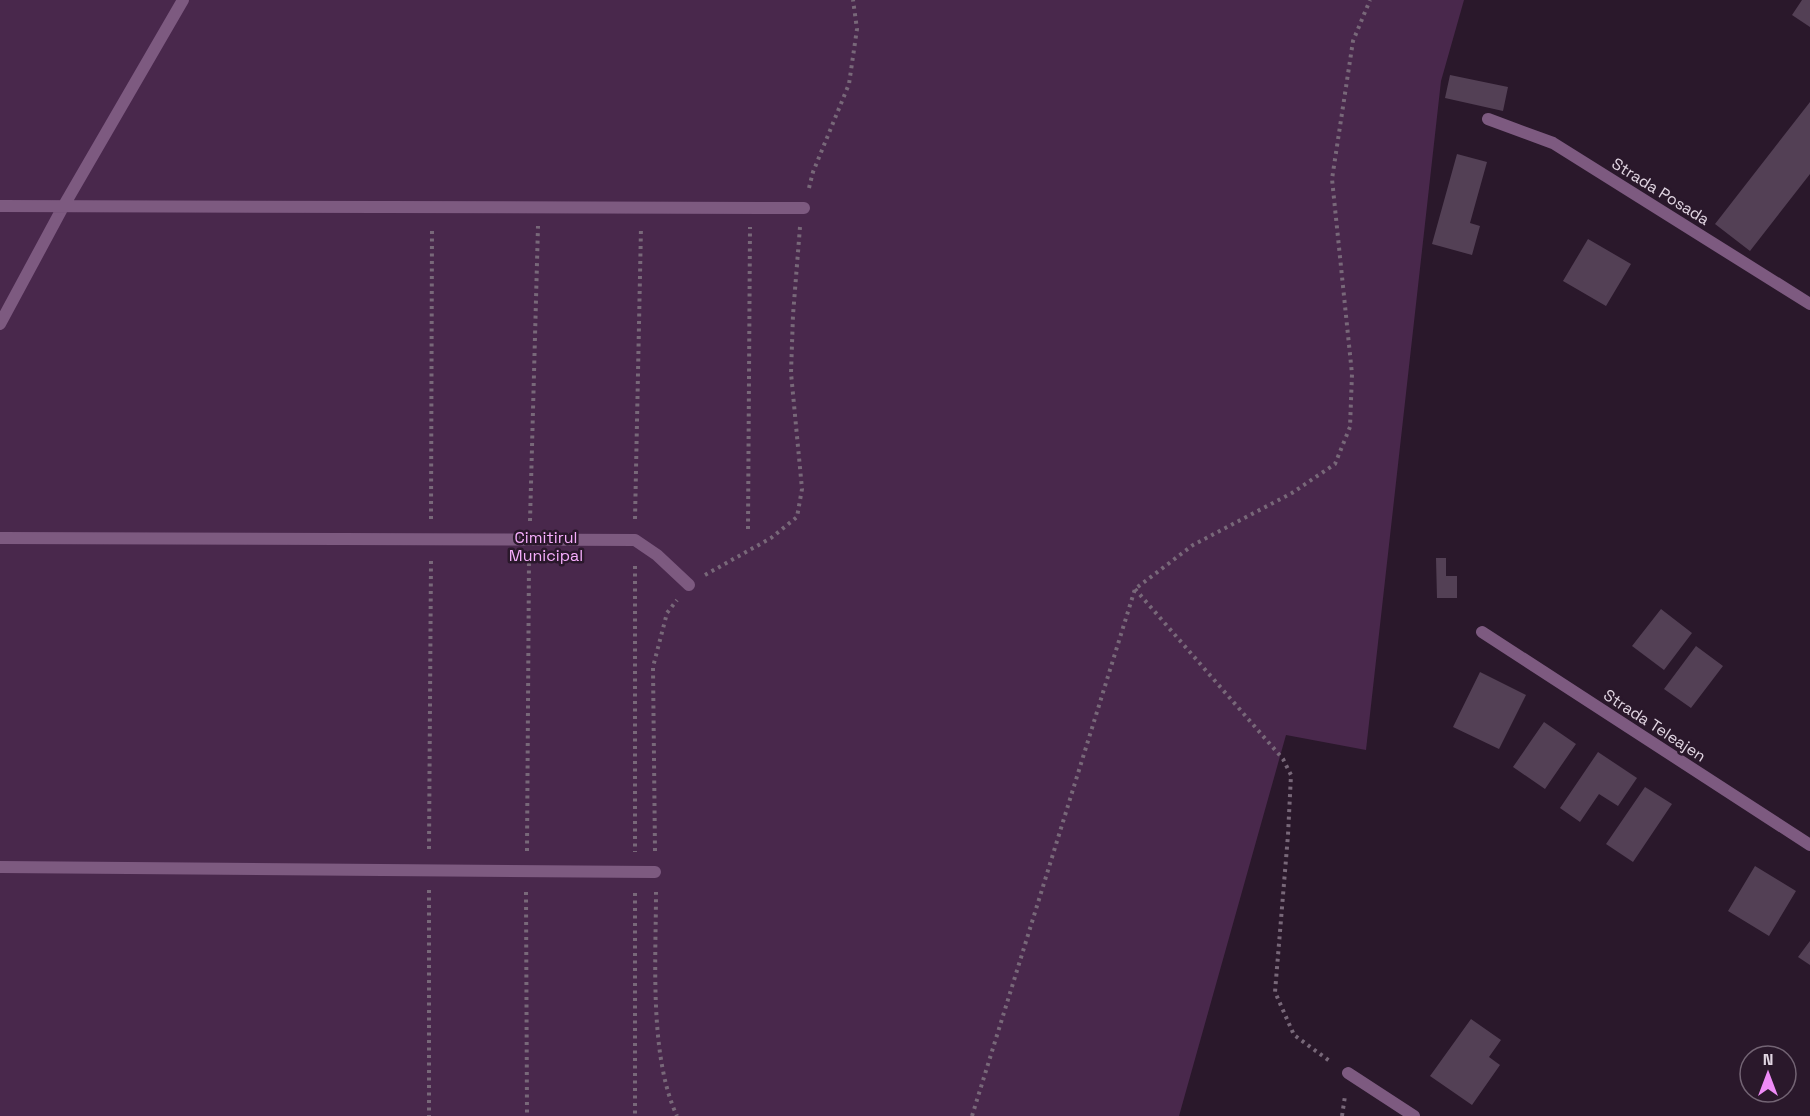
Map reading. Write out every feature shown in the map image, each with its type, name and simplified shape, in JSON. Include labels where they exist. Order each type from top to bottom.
[{"type":"street","points":[[0,324],[63,207],[183,0]]},
{"type":"street","name":"Strada Posada","points":[[1488,119],[1553,143],[1810,304]]},
{"type":"street","points":[[0,206],[804,208]]},
{"type":"street","points":[[0,538],[635,540],[657,555],[689,585]]},
{"type":"street","name":"Strada Teleajen","points":[[1482,632],[1810,845]]},
{"type":"street","points":[[0,867],[655,872]]},
{"type":"street","points":[[1348,1074],[1414,1116]]},
{"type":"path","points":[[677,1116],[669,1100],[657,1038],[653,666],[667,613],[689,585],[771,538],[797,517],[802,489],[791,373],[800,224],[813,172],[849,84],[857,28],[853,0]]},
{"type":"path","points":[[972,1116],[1135,589],[1193,545],[1292,493],[1335,464],[1350,427],[1352,374],[1332,178],[1353,41],[1370,0]]},
{"type":"path","points":[[429,1116],[432,208]]},
{"type":"path","points":[[527,1116],[526,872],[529,539],[538,208]]},
{"type":"path","points":[[748,529],[750,208]]},
{"type":"path","points":[[1135,589],[1283,759],[1291,776],[1275,992],[1294,1035],[1348,1074]]},
{"type":"path","points":[[635,872],[635,1116]]},
{"type":"green space","name":"Cimitirul Municipal","points":[[0,0],[1464,0],[1441,81],[1366,750],[1286,735],[1179,1116],[0,1116]]},
{"type":"building","points":[[1802,0],[1810,0],[1810,27],[1792,15]]},
{"type":"building","points":[[1450,75],[1508,87],[1503,111],[1445,98]]},
{"type":"building","points":[[1810,102],[1810,174],[1750,251],[1715,224]]},
{"type":"building","points":[[1457,154],[1487,162],[1470,223],[1480,226],[1472,255],[1432,244]]},
{"type":"building","points":[[1588,239],[1631,264],[1606,306],[1563,281]]},
{"type":"building","points":[[1436,558],[1446,558],[1446,576],[1457,576],[1457,598],[1437,598]]},
{"type":"building","points":[[1661,609],[1692,633],[1664,670],[1632,646]]},
{"type":"building","points":[[1696,646],[1723,666],[1691,708],[1664,689]]},
{"type":"building","points":[[1480,672],[1526,695],[1499,749],[1453,727]]},
{"type":"building","points":[[1544,722],[1576,744],[1545,789],[1513,767]]},
{"type":"building","points":[[1598,752],[1637,778],[1618,806],[1599,794],[1580,822],[1560,808]]},
{"type":"building","points":[[1645,787],[1672,804],[1633,862],[1606,844]]},
{"type":"building","points":[[1755,866],[1796,891],[1769,936],[1728,911]]},
{"type":"building","points":[[1810,941],[1810,965],[1798,957]]},
{"type":"building","points":[[1471,1019],[1501,1040],[1489,1057],[1500,1065],[1472,1105],[1430,1076]]}]
